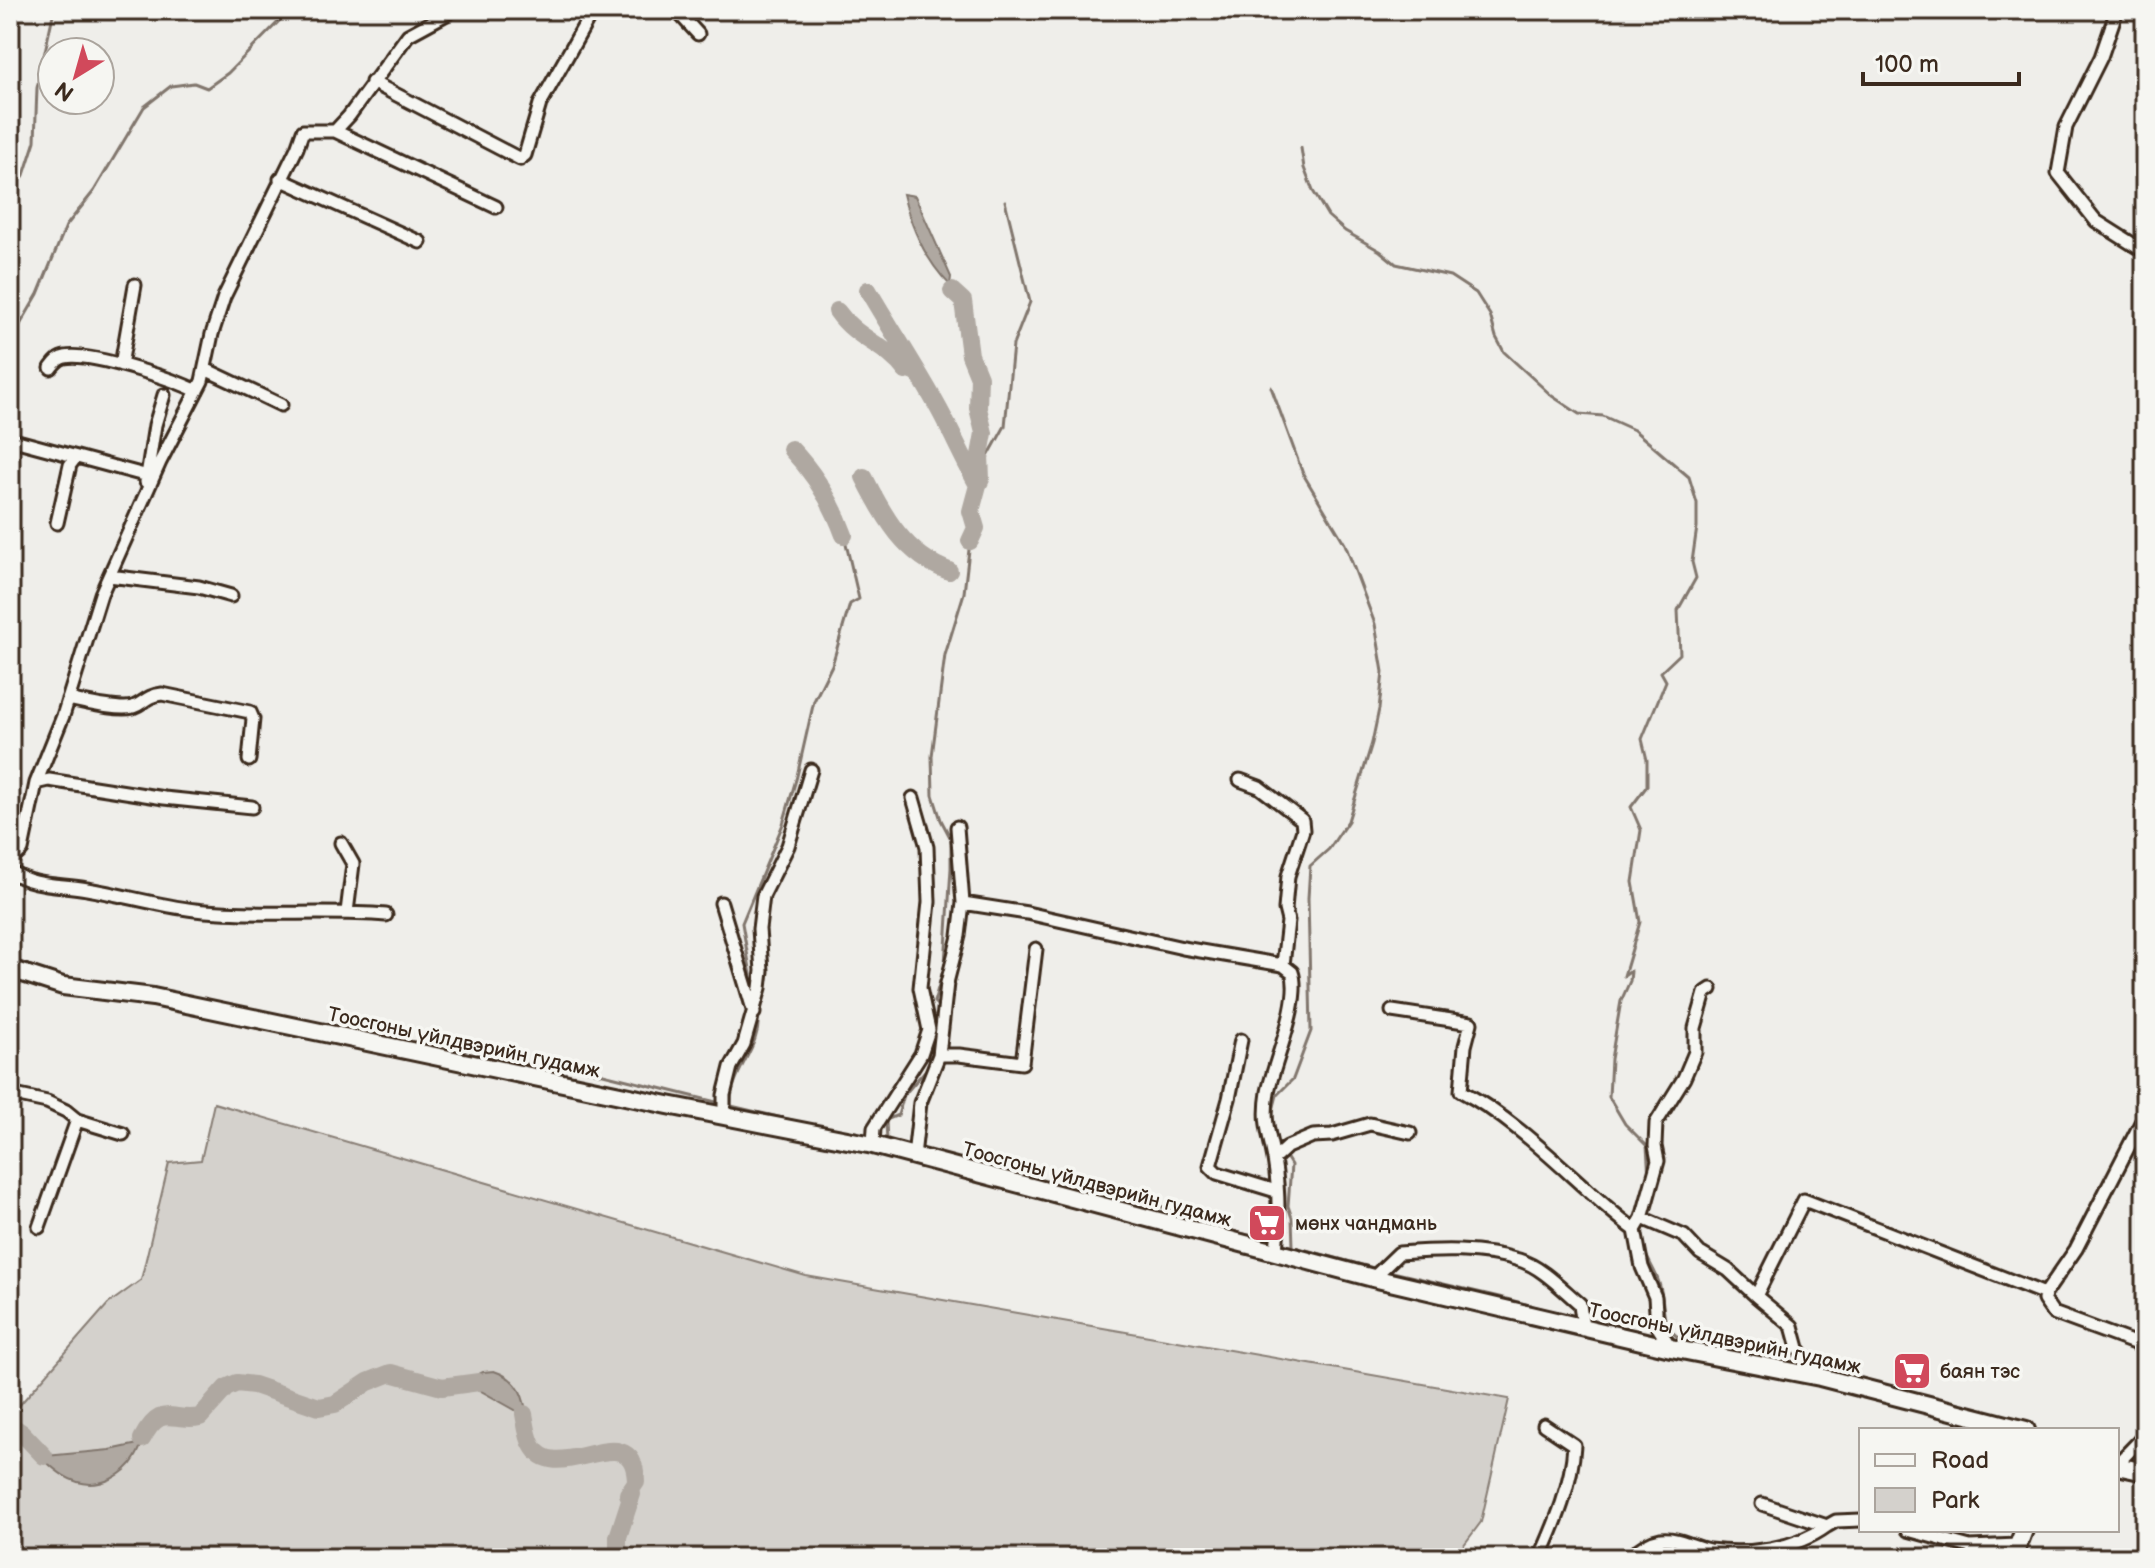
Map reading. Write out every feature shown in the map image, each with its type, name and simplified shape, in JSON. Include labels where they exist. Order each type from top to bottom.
[{"type":"main road","name":"Тоосгоны үйлдвэрийн гудамж","points":[[10,969],[63,986],[153,997],[873,1145],[1373,1278],[1671,1348],[1820,1377],[2018,1428]]},
{"type":"main road","points":[[2119,1466],[2145,1472]]},
{"type":"street","points":[[335,131],[408,35],[454,10]]},
{"type":"street","points":[[372,82],[520,159],[526,152],[540,104],[593,10]]},
{"type":"street","points":[[676,10],[698,34]]},
{"type":"street","points":[[2117,10],[2101,57],[2066,127],[2058,173],[2096,221],[2145,252]]},
{"type":"street","points":[[10,861],[22,850],[36,783],[48,758],[101,594],[160,462],[197,391],[224,297],[303,131],[335,131],[496,207]]},
{"type":"street","points":[[280,179],[420,242]]},
{"type":"street","points":[[121,365],[135,285]]},
{"type":"street","points":[[51,368],[59,359],[73,356],[121,365],[197,391]]},
{"type":"street","points":[[205,369],[281,405]]},
{"type":"street","points":[[138,514],[164,395]]},
{"type":"street","points":[[10,439],[148,476]]},
{"type":"street","points":[[57,523],[70,465],[76,457]]},
{"type":"street","points":[[109,576],[199,587],[231,596]]},
{"type":"street","points":[[68,699],[132,707],[149,695],[162,694],[250,712],[253,719],[249,760]]},
{"type":"street","points":[[724,1116],[724,1095],[731,1067],[744,1044],[754,1014],[762,971],[759,929],[763,896],[788,846],[811,770]]},
{"type":"street","points":[[36,783],[49,780],[164,798],[252,807]]},
{"type":"street","points":[[1240,780],[1259,787],[1302,820],[1303,830],[1288,876],[1285,909],[1288,921],[1283,965]]},
{"type":"street","points":[[873,1145],[874,1128],[921,1054],[929,1030],[920,988],[929,902],[927,847],[913,798]]},
{"type":"street","points":[[914,1156],[920,1103],[939,1055],[947,983],[959,936],[963,903],[957,827]]},
{"type":"street","points":[[341,843],[353,864],[347,912]]},
{"type":"street","points":[[10,871],[33,882],[195,910],[386,915]]},
{"type":"street","points":[[721,903],[754,1014]]},
{"type":"street","points":[[963,903],[1283,965],[1292,972],[1294,980],[1282,1045],[1269,1091],[1265,1126],[1274,1159],[1276,1252]]},
{"type":"street","points":[[939,1055],[1022,1063],[1036,949]]},
{"type":"street","points":[[1671,1348],[1657,1326],[1655,1297],[1642,1267],[1635,1230],[1642,1218],[1658,1161],[1656,1123],[1684,1078],[1695,1052],[1695,1028],[1705,993],[1711,989]]},
{"type":"street","points":[[1392,1011],[1471,1023],[1465,1046],[1461,1091],[1526,1136],[1635,1230]]},
{"type":"street","points":[[1241,1040],[1229,1099],[1210,1166],[1217,1173],[1276,1191]]},
{"type":"street","points":[[10,1094],[47,1102],[77,1120],[123,1134]]},
{"type":"street","points":[[2145,1115],[2076,1249],[2044,1300],[2053,1313],[2145,1347]]},
{"type":"street","points":[[39,1227],[77,1120]]},
{"type":"street","points":[[1274,1159],[1287,1147],[1313,1136],[1332,1135],[1370,1124],[1410,1133]]},
{"type":"street","points":[[1756,1296],[1804,1200],[2045,1294]]},
{"type":"street","points":[[1642,1218],[1684,1236],[1700,1253],[1728,1270],[1792,1326],[1798,1348],[1820,1377]]},
{"type":"street","points":[[1373,1278],[1399,1253],[1447,1250],[1520,1260],[1538,1270],[1580,1304],[1583,1327]]},
{"type":"street","points":[[1540,1558],[1573,1465],[1574,1445],[1544,1425]]},
{"type":"street","points":[[2119,1463],[2145,1435]]},
{"type":"street","points":[[1762,1504],[1827,1526]]},
{"type":"street","points":[[1629,1558],[1638,1549],[1661,1539],[1708,1550],[1774,1549],[1802,1540],[1836,1521],[1859,1520]]},
{"type":"street","points":[[1915,1532],[1970,1547],[2018,1544]]},
{"type":"green space","points":[[214,1103],[806,1276],[1509,1399],[1481,1522],[1454,1558],[10,1558],[10,1416],[108,1304],[141,1280],[169,1163],[201,1160]]},
{"type":"shaded area","points":[[903,194],[915,196],[951,277],[950,285],[920,243]]},
{"type":"shaded area","points":[[494,1371],[519,1389],[531,1437],[522,1417],[515,1410],[472,1386],[456,1388],[483,1372]]},
{"type":"shaded area","points":[[156,1418],[131,1464],[115,1477],[98,1483],[86,1484],[64,1476],[27,1441],[30,1439],[46,1456],[110,1450],[138,1444],[147,1426]]},
{"type":"waterway","points":[[10,200],[24,175],[35,141],[37,88],[54,10]]},
{"type":"waterway","points":[[10,342],[38,294],[66,226],[94,191],[144,107],[171,86],[194,83],[207,88],[228,73],[290,10]]},
{"type":"waterway","points":[[1301,148],[1304,168],[1313,191],[1328,216],[1345,231],[1396,264],[1450,276],[1476,293],[1490,315],[1504,352],[1552,396],[1579,414],[1603,416],[1634,430],[1689,477],[1697,503],[1692,562],[1696,578],[1678,610],[1680,654],[1661,672],[1666,681],[1642,739],[1647,760],[1647,786],[1631,807],[1641,830],[1633,882],[1640,922],[1624,976],[1631,971],[1621,1001],[1611,1059],[1609,1097],[1625,1124],[1647,1146],[1649,1178]]},
{"type":"waterway","points":[[981,469],[1005,426],[1013,345],[1030,302],[1005,201]]},
{"type":"waterway","points":[[868,290],[935,402],[978,485],[971,511],[976,528],[970,541]]},
{"type":"waterway","points":[[952,291],[963,301],[970,355],[979,377],[978,408],[984,433],[978,485]]},
{"type":"waterway","points":[[837,311],[854,329],[889,354],[906,371]]},
{"type":"waterway","points":[[1271,387],[1303,474],[1345,544],[1375,624],[1383,672],[1372,743],[1348,821],[1329,849],[1310,866],[1311,1031],[1293,1079],[1277,1095],[1271,1118]]},
{"type":"waterway","points":[[791,449],[822,489],[844,535]]},
{"type":"waterway","points":[[864,477],[888,520],[908,545],[949,571]]},
{"type":"waterway","points":[[754,992],[742,923],[783,824],[814,701],[832,665],[850,604],[859,599],[844,535]]},
{"type":"waterway","points":[[941,1009],[934,1002],[945,964],[951,839],[933,795],[932,756],[945,655],[964,593],[970,541]]},
{"type":"waterway","points":[[731,1106],[735,1082],[755,1038],[758,1015]]},
{"type":"waterway","points":[[477,1054],[534,1066],[579,1068],[720,1103]]},
{"type":"waterway","points":[[887,1142],[886,1120],[898,1115],[904,1095],[930,1065]]},
{"type":"waterway","points":[[727,1105],[817,1126]]},
{"type":"waterway","points":[[1275,1139],[1291,1165],[1288,1206],[1292,1218],[1293,1246]]},
{"type":"waterway","points":[[1057,1186],[1084,1190],[1111,1189],[1228,1230],[1273,1241]]},
{"type":"waterway","points":[[1641,1241],[1645,1221]]},
{"type":"waterway","points":[[1280,1243],[1377,1269]]},
{"type":"waterway","points":[[1645,1252],[1659,1283],[1667,1325],[1679,1338],[1690,1343]]},
{"type":"waterway","points":[[1384,1270],[1567,1315]]},
{"type":"waterway","points":[[1691,1343],[1741,1347],[1776,1360],[1805,1363]]},
{"type":"waterway","points":[[1816,1365],[1855,1375]]},
{"type":"waterway","points":[[142,1439],[149,1427],[162,1417],[200,1417],[226,1388],[237,1383],[254,1385],[319,1407],[335,1404],[368,1382],[391,1373],[442,1387],[479,1382]]},
{"type":"waterway","points":[[524,1414],[530,1441],[543,1457],[558,1460],[609,1451],[623,1453],[632,1462],[636,1482],[628,1494],[632,1494],[618,1537],[618,1548],[623,1558]]},
{"type":"waterway","points":[[10,1425],[44,1456]]},
{"type":"place","name":"мөнх чандмань","points":[[1267,1223]]},
{"type":"place","name":"баян тэс","points":[[1912,1371]]}]
